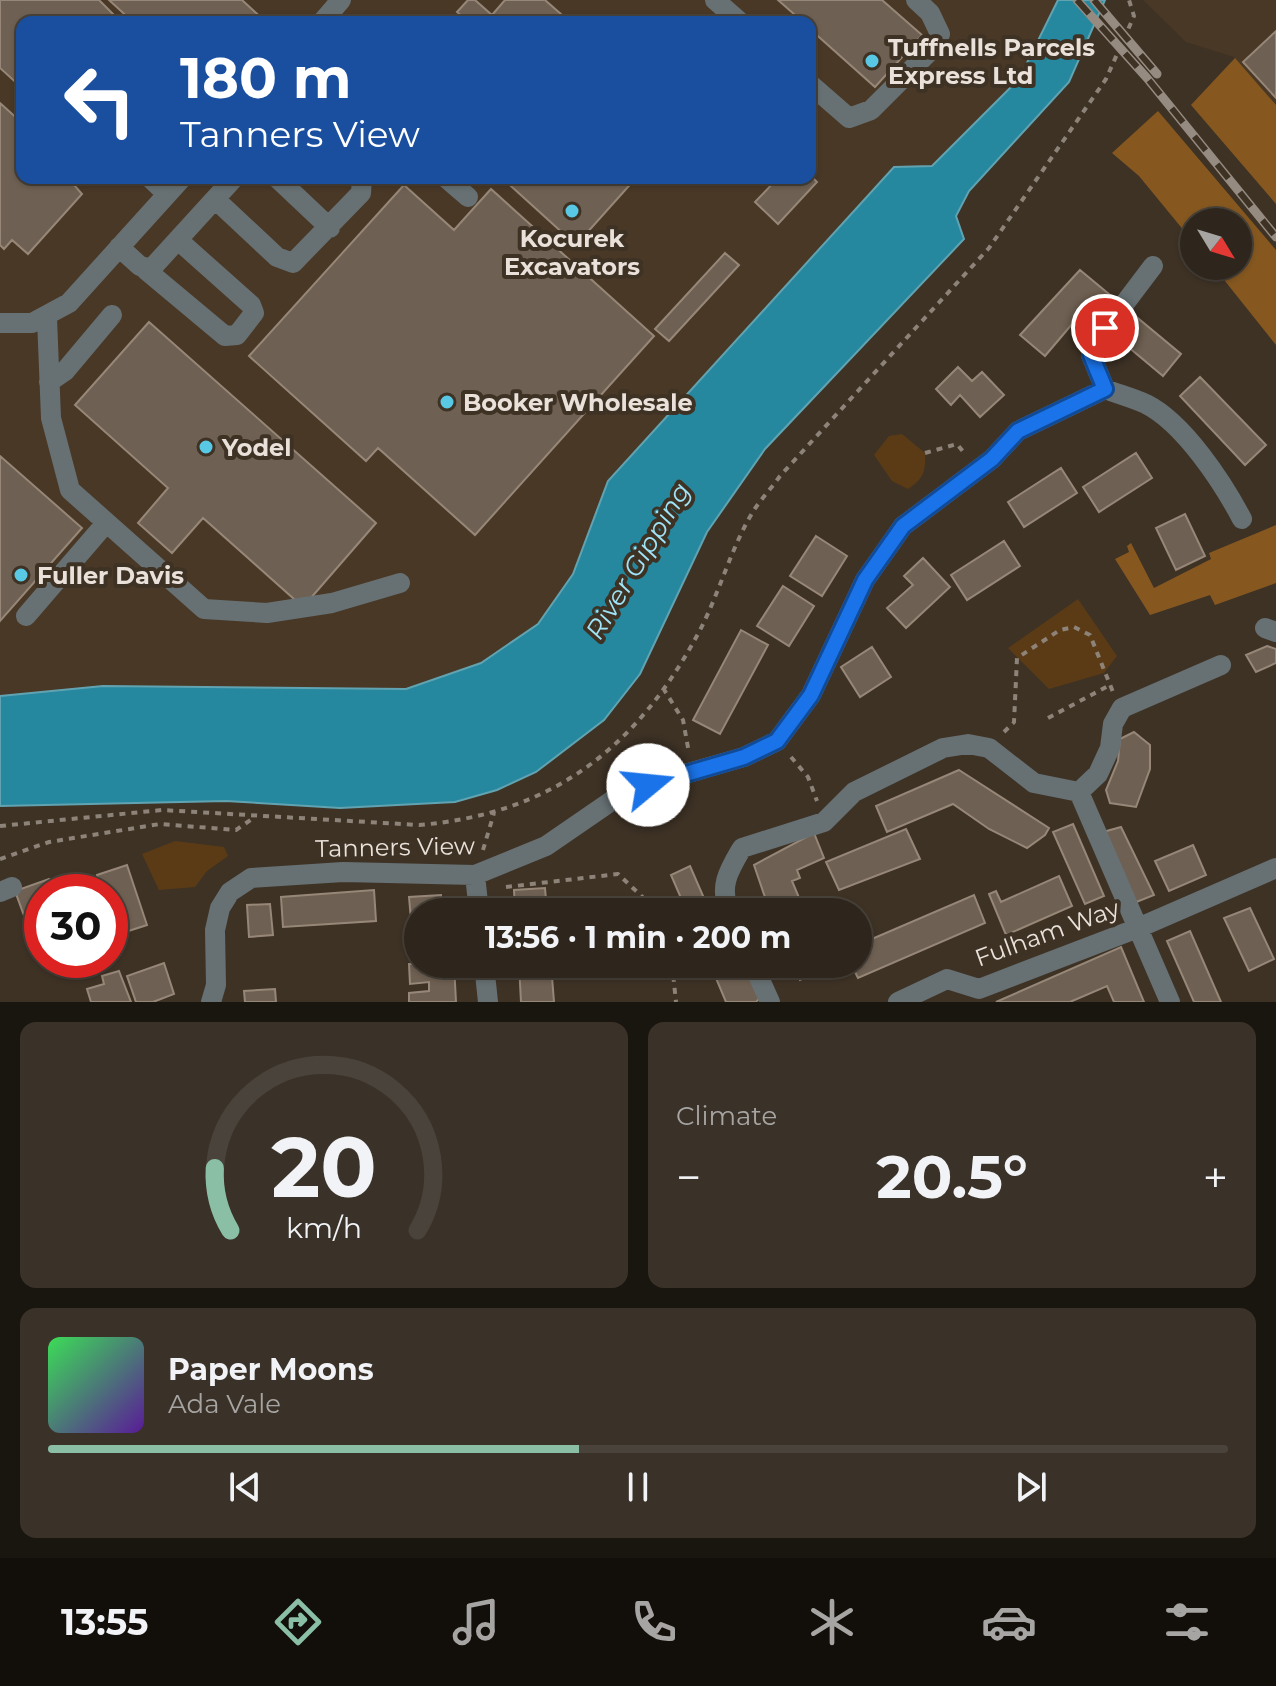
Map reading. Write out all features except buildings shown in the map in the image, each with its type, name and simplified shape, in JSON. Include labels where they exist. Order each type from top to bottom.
[{"type":"street","points":[[327,16],[341,0]]},
{"type":"street","points":[[715,0],[733,16]]},
{"type":"street","points":[[816,89],[849,118],[871,110],[935,46],[940,34],[930,13],[916,0]]},
{"type":"street","points":[[156,184],[167,194]]},
{"type":"street","points":[[0,323],[15,325],[47,318],[69,303],[176,184]]},
{"type":"street","points":[[146,270],[229,184]]},
{"type":"street","points":[[283,184],[330,228]]},
{"type":"street","points":[[215,199],[287,263],[300,259],[330,228],[361,193],[362,184]]},
{"type":"street","points":[[453,184],[468,197]]},
{"type":"street","points":[[119,247],[225,336],[237,335],[254,313],[251,305],[178,240]]},
{"type":"street","points":[[1125,303],[1153,266]]},
{"type":"street","points":[[49,382],[65,371],[112,315]]},
{"type":"street","points":[[47,318],[51,418],[70,490],[204,609],[267,613],[332,603],[400,583]]},
{"type":"street","points":[[1105,328],[1091,355],[1105,389],[1149,405],[1196,447],[1221,481],[1242,519]]},
{"type":"street","name":"Tanners View","points":[[211,1002],[216,985],[215,930],[220,908],[230,892],[251,878],[343,872],[476,883],[546,846],[626,791],[744,757],[777,741],[811,695],[865,580],[903,526],[977,470],[1018,431],[1105,389]]},
{"type":"street","points":[[26,616],[106,523]]},
{"type":"street","points":[[1079,792],[1098,774],[1110,748],[1113,724],[1122,708],[1221,665]]},
{"type":"street","points":[[723,898],[726,875],[742,848],[824,822],[854,792],[943,748],[968,744],[989,748],[1034,783],[1079,792]]},
{"type":"street","points":[[1079,792],[1138,928],[1276,868]]},
{"type":"street","points":[[476,883],[478,898]]},
{"type":"street","name":"Fulham Way","points":[[898,1002],[947,979],[979,989],[1138,928],[1170,1002]]},
{"type":"street","points":[[485,978],[488,1002]]},
{"type":"street","points":[[759,978],[770,1002]]},
{"type":"path","points":[[0,826],[162,810],[254,818],[419,825],[461,821],[494,813],[561,787],[625,736],[663,688],[699,632],[751,515],[780,476],[989,248],[1106,79],[1134,16],[1129,0]]},
{"type":"path","points":[[925,453],[957,444],[977,470]]},
{"type":"path","points":[[989,748],[1014,722],[1017,658],[1060,630],[1074,627],[1090,635],[1104,673]]},
{"type":"path","points":[[1048,718],[1110,685]]},
{"type":"path","points":[[663,688],[683,720],[692,771]]},
{"type":"path","points":[[777,741],[808,777],[824,822]]},
{"type":"path","points":[[494,813],[476,883],[618,874],[644,898]]},
{"type":"path","points":[[0,859],[49,842],[160,824],[236,830],[254,818]]},
{"type":"path","points":[[673,978],[676,1002]]},
{"type":"shaded area","points":[[0,0],[1058,0],[1019,79],[932,166],[894,168],[609,481],[573,574],[538,624],[481,663],[406,689],[103,686],[0,696]]},
{"type":"shaded area","points":[[1143,0],[1276,0],[1276,110],[1234,57],[1186,42]]},
{"type":"shaded area","points":[[1235,58],[1276,105],[1276,204],[1191,105]]},
{"type":"shaded area","points":[[1158,111],[1240,208],[1180,208],[1180,226],[1139,176],[1112,153]]},
{"type":"shaded area","points":[[1252,222],[1276,250],[1276,345],[1224,280],[1252,280]]},
{"type":"shaded area","points":[[902,434],[925,453],[922,474],[908,489],[892,481],[874,455],[889,436]]},
{"type":"shaded area","points":[[1276,525],[1276,583],[1215,605],[1210,595],[1150,615],[1115,559],[1129,552],[1127,546],[1131,543],[1154,588],[1211,559],[1209,553]]},
{"type":"shaded area","points":[[1078,599],[1117,656],[1104,673],[1049,689],[1008,648]]},
{"type":"shaded area","points":[[175,841],[224,847],[228,856],[207,871],[195,887],[159,890],[142,854]]},
{"type":"water","name":"River Gipping","points":[[1058,0],[1105,0],[1069,82],[969,191],[956,216],[964,239],[765,449],[707,532],[640,674],[604,720],[536,772],[497,790],[455,802],[340,808],[226,801],[0,806],[0,696],[103,686],[406,689],[481,663],[538,624],[573,574],[608,481],[894,167],[932,166],[1019,79]]},
{"type":"tunnel","points":[[1105,328],[1125,303]]},
{"type":"railway","points":[[1077,0],[1147,78],[1276,237]]},
{"type":"railway","points":[[1094,0],[1157,74]]},
{"type":"place","name":"Tuffnells Parcels Express Ltd","points":[[872,61]]},
{"type":"place","name":"Kocurek Excavators","points":[[572,211]]},
{"type":"place","name":"Booker Wholesale","points":[[447,402]]},
{"type":"place","name":"Yodel","points":[[206,447]]},
{"type":"place","name":"Fuller Davis","points":[[21,575]]},
{"type":"route","points":[[648,785],[744,757],[777,741],[811,695],[865,580],[903,526],[992,459],[1018,431],[1105,389],[1091,355],[1105,328]]}]
